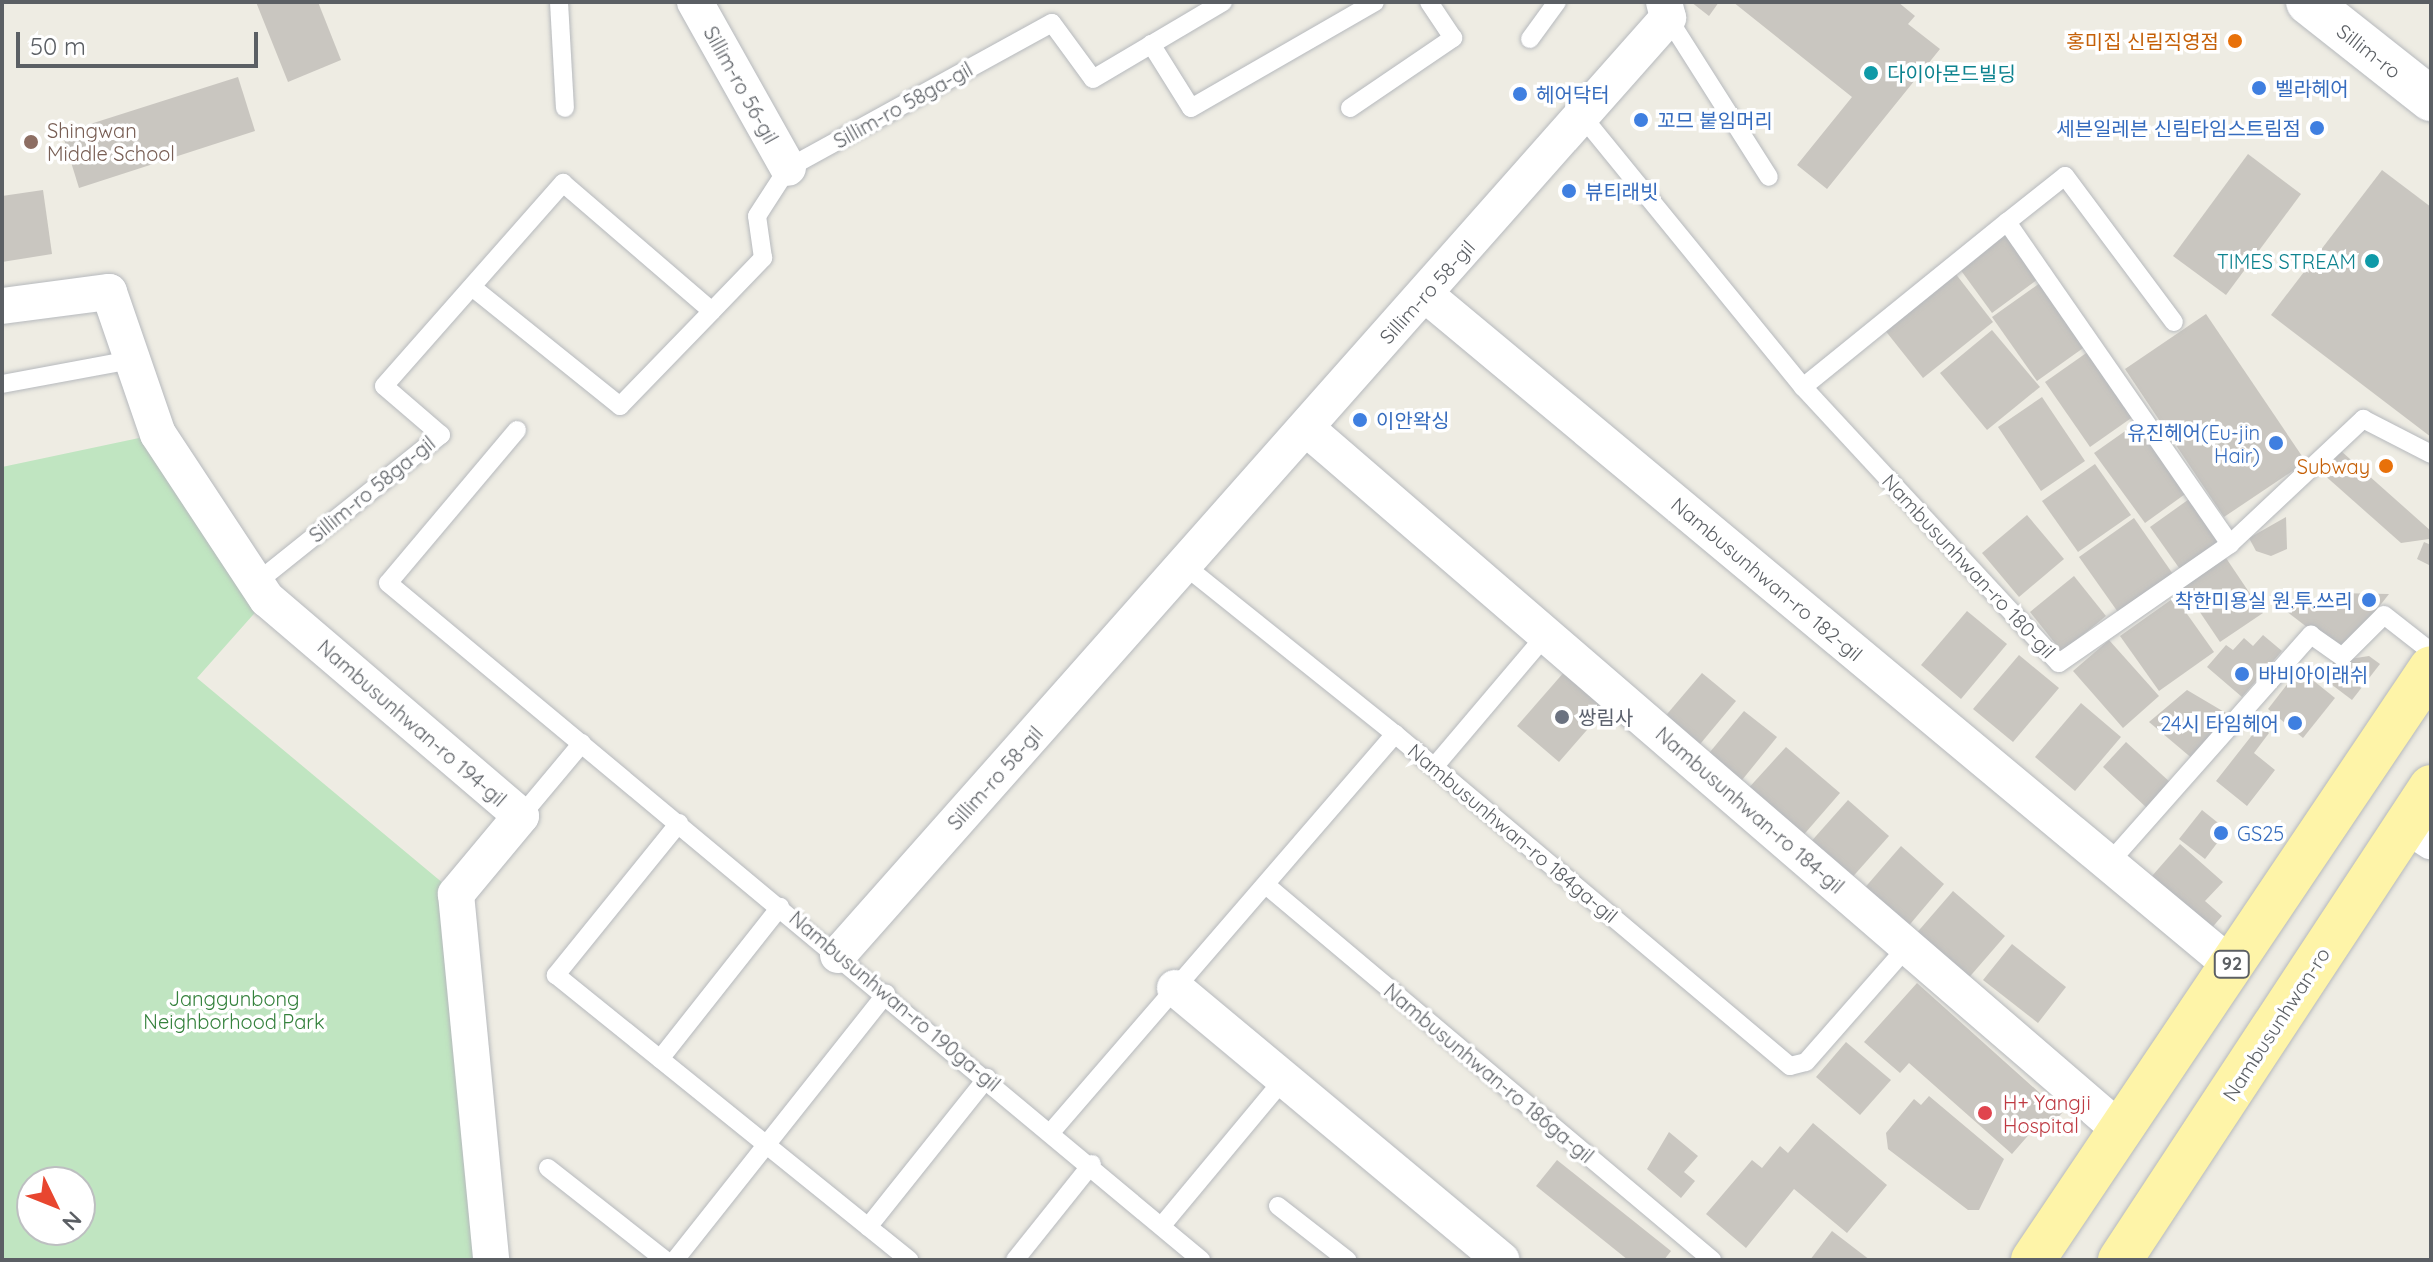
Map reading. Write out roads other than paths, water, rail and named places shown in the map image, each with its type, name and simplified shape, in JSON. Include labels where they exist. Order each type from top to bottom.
[{"type":"main road","name":"Sillim-ro","points":[[2318,4],[2431,99]]},
{"type":"main road","name":"92","points":[[2033,1260],[2120,1130],[2218,967],[2431,668]]},
{"type":"main road","name":"Nambusunhwan-ro","points":[[2120,1260],[2418,833],[2431,787]]},
{"type":"street","name":"Sillim-ro 56-gil","points":[[695,2],[788,168]]},
{"type":"street","name":"Sillim-ro 58-gil","points":[[838,955],[1426,295],[1582,116],[1666,10]]},
{"type":"street","name":"Nambusunhwan-ro 194-gil","points":[[2,306],[109,292],[158,434],[256,583],[521,816],[456,894],[491,1260]]},
{"type":"street","name":"Nambusunhwan-ro 182-gil","points":[[1426,295],[2109,863],[2218,967]]},
{"type":"street","name":"Nambusunhwan-ro 184-gil","points":[[1306,428],[2120,1130]]},
{"type":"street","points":[[2218,967],[2431,651]]},
{"type":"street","points":[[1175,988],[1502,1260]]},
{"type":"lane","points":[[559,2],[565,108]]},
{"type":"lane","name":"Sillim-ro 58ga-gil","points":[[472,287],[620,406],[763,258],[757,216],[788,168],[1052,23],[1093,79],[1223,2]]},
{"type":"lane","points":[[1151,44],[1191,108],[1375,2]]},
{"type":"lane","points":[[1350,108],[1453,38],[1429,2]]},
{"type":"lane","points":[[1530,39],[1557,2]]},
{"type":"lane","name":"Sillim-ro 58-gil","points":[[1666,10],[1769,177]]},
{"type":"lane","name":"Nambusunhwan-ro 180-gil","points":[[1582,116],[1803,387],[2059,663],[2230,544],[2363,419],[2431,454]]},
{"type":"lane","points":[[1803,387],[2065,176],[2174,322]]},
{"type":"lane","name":"Sillim-ro 58ga-gil","points":[[256,583],[441,435],[384,386],[563,183],[712,311]]},
{"type":"lane","points":[[2007,222],[2230,544]]},
{"type":"lane","points":[[2,384],[132,360]]},
{"type":"lane","name":"Nambusunhwan-ro 190ga-gil","points":[[517,430],[388,583],[1164,1223],[1201,1260]]},
{"type":"lane","points":[[1184,565],[1395,734]]},
{"type":"lane","points":[[2109,863],[2311,635],[2342,657],[2384,615],[2431,651]]},
{"type":"lane","points":[[1434,767],[1546,635]]},
{"type":"lane","name":"Nambusunhwan-ro 184ga-gil","points":[[1052,1131],[1395,734],[1790,1066],[1806,1062],[1908,946]]},
{"type":"lane","points":[[521,816],[582,743]]},
{"type":"lane","points":[[679,823],[556,975],[909,1260]]},
{"type":"lane","name":"Nambusunhwan-ro 186ga-gil","points":[[1266,885],[1712,1260]]},
{"type":"lane","points":[[660,1059],[780,907]]},
{"type":"lane","points":[[675,1260],[886,994]]},
{"type":"lane","points":[[868,1227],[987,1078]]},
{"type":"lane","points":[[1164,1223],[1284,1079]]},
{"type":"lane","points":[[1015,1260],[1092,1164]]},
{"type":"lane","points":[[548,1168],[665,1260]]},
{"type":"lane","points":[[1278,1206],[1347,1260]]},
{"type":"place","name":"홍미집 신림직영점","points":[[2235,41]]},
{"type":"place","name":"다이아몬드빌딩","points":[[1871,73]]},
{"type":"place","name":"벨라헤어","points":[[2259,88]]},
{"type":"place","name":"헤어닥터","points":[[1520,94]]},
{"type":"place","name":"꼬므 붙임머리","points":[[1641,120]]},
{"type":"place","name":"세븐일레븐 신림타임스트림점","points":[[2317,128]]},
{"type":"place","name":"Shingwan Middle School","points":[[31,142]]},
{"type":"place","name":"뷰티래빗","points":[[1569,191]]},
{"type":"place","name":"TIMES STREAM","points":[[2372,261]]},
{"type":"place","name":"이안왁싱","points":[[1360,420]]},
{"type":"place","name":"유진헤어(Eu-jin Hair)","points":[[2276,443]]},
{"type":"place","name":"Subway","points":[[2386,466]]},
{"type":"place","name":"착한미용실 원.투.쓰리","points":[[2369,600]]},
{"type":"place","name":"바비아이래쉬","points":[[2242,674]]},
{"type":"place","name":"쌍림사","points":[[1562,717]]},
{"type":"place","name":"24시 타임헤어","points":[[2295,723]]},
{"type":"place","name":"GS25","points":[[2221,833]]},
{"type":"place","name":"H+ Yangji Hospital","points":[[1985,1113]]},
{"type":"park label","name":"Janggunbong Neighborhood Park","points":[[234,1010]]}]
